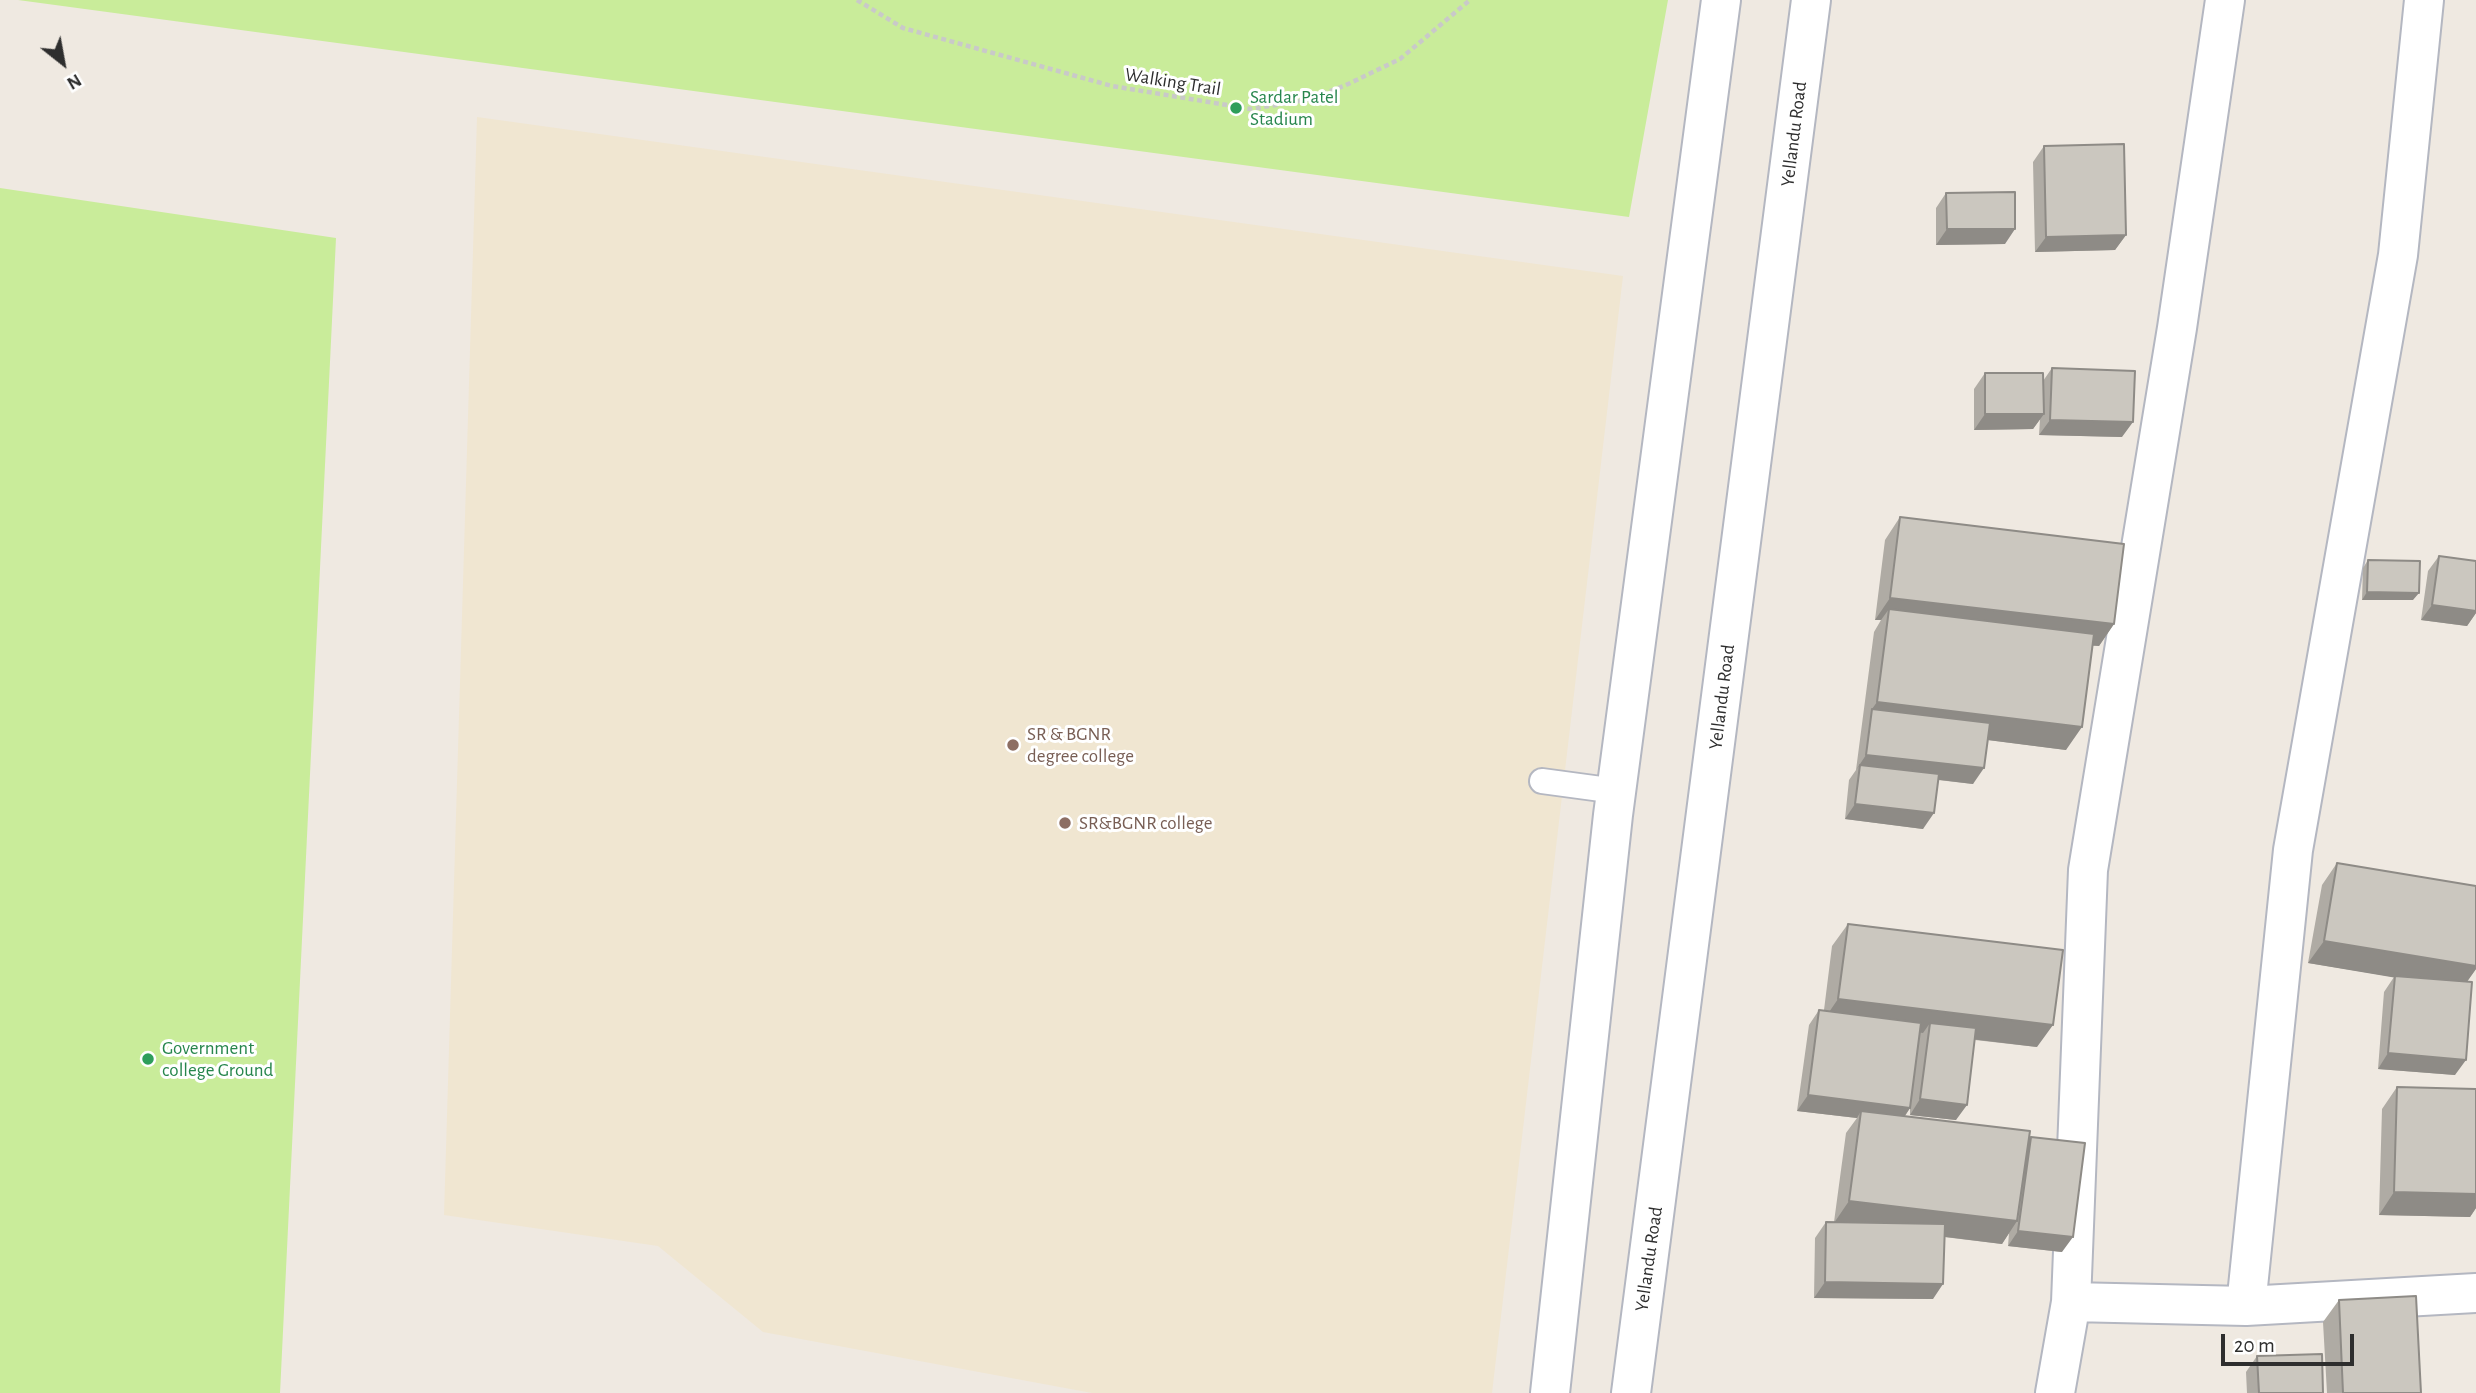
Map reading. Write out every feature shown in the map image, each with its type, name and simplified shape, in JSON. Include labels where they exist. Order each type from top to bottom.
[{"type":"street","points":[[1550,1393],[1616,791],[1721,0]]},
{"type":"street","name":"Yellandu Road","points":[[1631,1393],[1706,829],[1811,0]]},
{"type":"street","points":[[2055,1393],[2071,1302],[2088,870],[2175,341],[2225,0]]},
{"type":"street","points":[[2246,1306],[2293,850],[2398,255],[2424,0]]},
{"type":"street","points":[[2071,1302],[2246,1306],[2476,1293]]},
{"type":"lane","points":[[1542,781],[1616,791]]},
{"type":"path","name":"Walking Trail","points":[[857,0],[902,28],[1112,86],[1251,109],[1306,100],[1344,86],[1400,59],[1470,0]]},
{"type":"shaded area","name":"SR & BGNR degree college","points":[[477,117],[1623,276],[1492,1393],[1092,1393],[763,1332],[658,1246],[444,1215]]},
{"type":"green space","name":"Sardar Patel Stadium","points":[[18,0],[1668,0],[1629,217]]},
{"type":"green space","name":"Government college Ground","points":[[0,188],[336,238],[280,1393],[0,1393]]},
{"type":"building","points":[[2124,144],[2126,235],[2046,237],[2044,146]]},
{"type":"building","points":[[2015,192],[2015,229],[1947,229],[1946,193]]},
{"type":"building","points":[[2052,368],[2135,371],[2133,422],[2050,420]]},
{"type":"building","points":[[1985,373],[2043,373],[2044,414],[1985,414]]},
{"type":"building","points":[[1900,517],[2124,544],[2114,624],[1890,598]]},
{"type":"building","points":[[2439,556],[2476,561],[2476,611],[2432,605]]},
{"type":"building","points":[[2368,560],[2420,561],[2419,593],[2367,592]]},
{"type":"building","points":[[1889,609],[2094,634],[2082,727],[1877,702]]},
{"type":"building","points":[[1872,709],[1990,723],[1984,768],[1866,755]]},
{"type":"building","points":[[1860,765],[1939,774],[1934,813],[1855,804]]},
{"type":"building","points":[[2337,863],[2476,886],[2476,966],[2324,941]]},
{"type":"building","points":[[1848,924],[2063,950],[2053,1025],[1838,999]]},
{"type":"building","points":[[2395,976],[2472,982],[2466,1060],[2388,1053]]},
{"type":"building","points":[[1819,1010],[1921,1023],[1910,1108],[1808,1095]]},
{"type":"building","points":[[1930,1023],[1976,1028],[1967,1105],[1920,1099]]},
{"type":"building","points":[[2397,1087],[2476,1089],[2476,1194],[2394,1192]]},
{"type":"building","points":[[1861,1111],[2030,1131],[2017,1221],[1849,1201]]},
{"type":"building","points":[[2031,1137],[2085,1143],[2073,1237],[2018,1231]]},
{"type":"building","points":[[1826,1222],[1945,1224],[1943,1284],[1825,1282]]},
{"type":"building","points":[[2416,1296],[2421,1393],[2343,1393],[2339,1300]]},
{"type":"building","points":[[2322,1354],[2323,1393],[2259,1393],[2257,1356]]},
{"type":"place","name":"Sardar Patel Stadium","points":[[1236,108]]},
{"type":"place","name":"SR & BGNR degree college","points":[[1013,745]]},
{"type":"place","name":"SR&BGNR college","points":[[1065,823]]},
{"type":"place","name":"Government college Ground","points":[[148,1059]]}]
